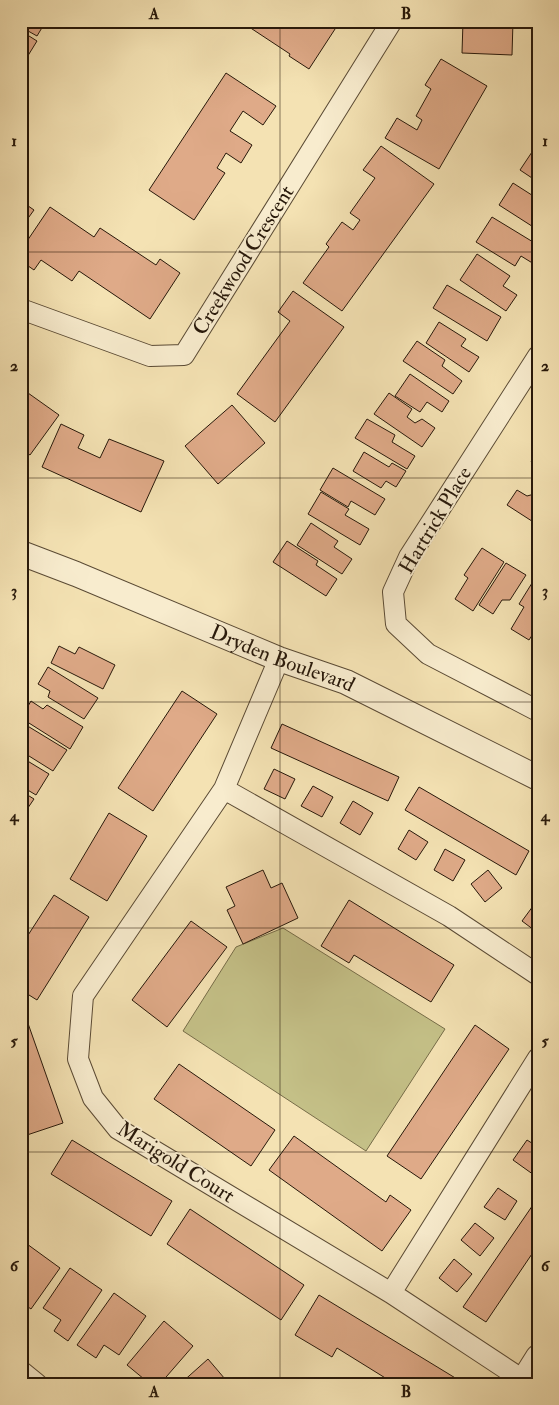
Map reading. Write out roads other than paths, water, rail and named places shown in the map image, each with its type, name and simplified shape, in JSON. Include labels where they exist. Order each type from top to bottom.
[{"type":"street","name":"Creekwood Crescent","points":[[21,309],[150,356],[184,355],[392,21]]},
{"type":"street","name":"Hartrick Place","points":[[538,356],[409,558],[394,592],[396,624],[428,654],[538,711]]},
{"type":"street","name":"Dryden Boulevard","points":[[21,553],[279,659],[346,682],[538,778]]},
{"type":"street","name":"Marigold Court","points":[[279,659],[224,789],[83,996],[78,1059],[93,1098],[118,1129],[390,1293],[522,1382]]},
{"type":"street","points":[[224,789],[449,916],[538,975]]},
{"type":"street","points":[[390,1293],[538,1058]]},
{"type":"street","points":[[522,1382],[538,1357]]},
{"type":"street","points":[[21,1371],[37,1384]]}]
